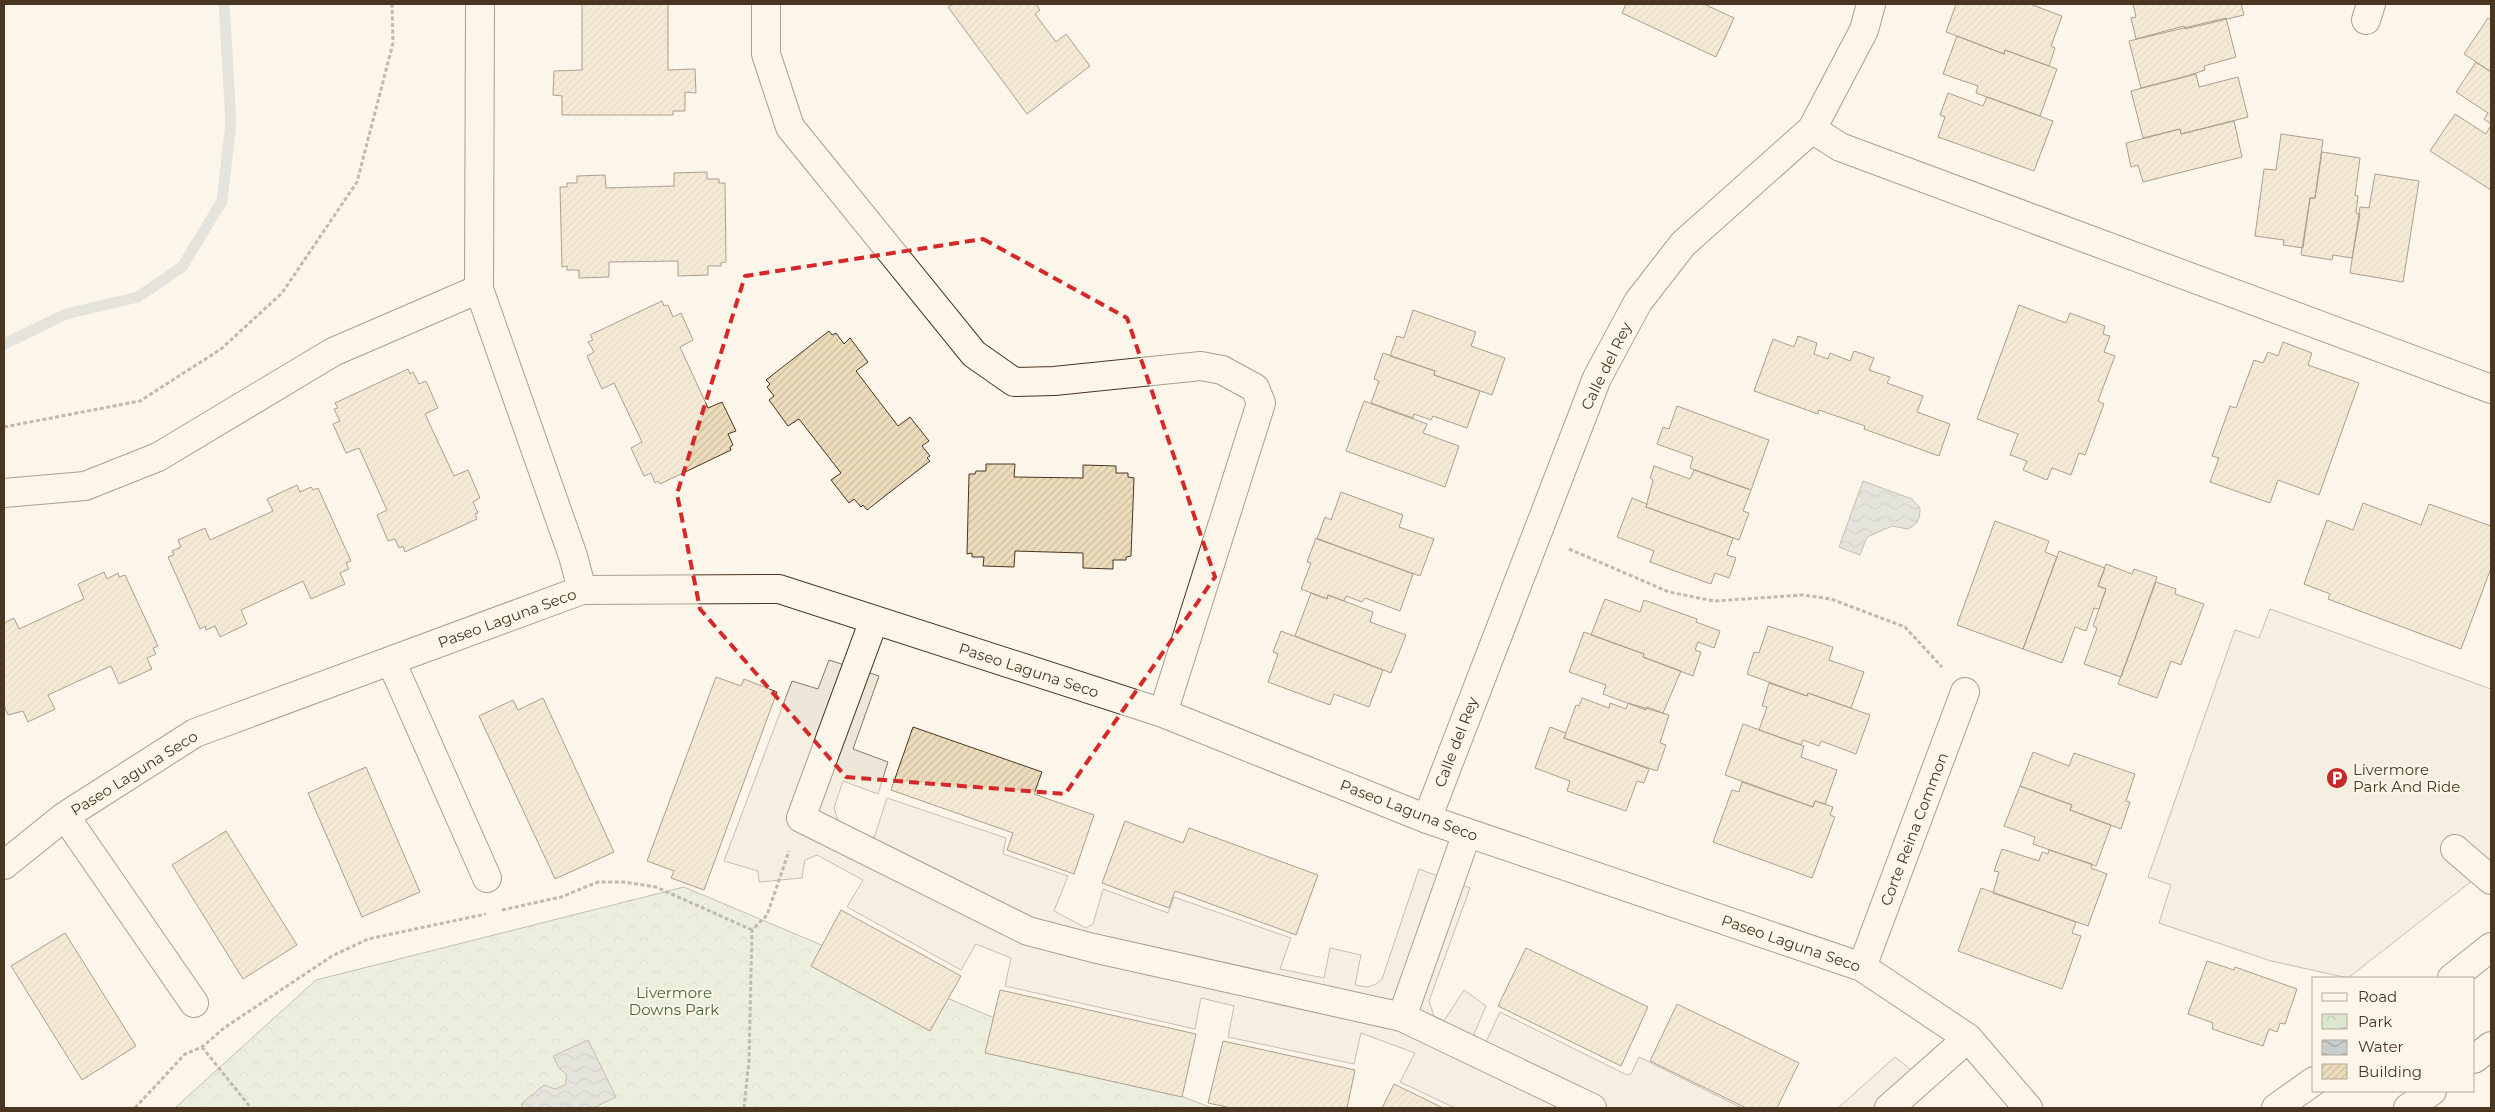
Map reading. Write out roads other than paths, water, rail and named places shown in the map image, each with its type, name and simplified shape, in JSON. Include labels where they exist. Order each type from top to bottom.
[{"type":"street","points":[[480,4],[479,290],[573,556],[582,590]]},
{"type":"street","points":[[766,4],[766,54],[790,127],[974,354],[1014,382],[1054,381],[1201,366],[1222,370],[1255,388],[1261,403],[1163,713]]},
{"type":"street","name":"Calle del Rey","points":[[1427,819],[1597,378],[1638,302],[1682,244],[1812,129],[1864,30],[1871,4]]},
{"type":"street","points":[[1812,129],[1840,147],[2491,389]]},
{"type":"street","points":[[4,494],[85,486],[158,457],[333,352],[479,290]]},
{"type":"street","name":"Paseo Laguna Seco","points":[[4,865],[65,816],[195,733],[582,590],[779,589],[1163,713],[1427,819],[1862,966],[1968,1038],[2028,1108]]},
{"type":"street","points":[[874,620],[802,818],[1028,931],[1093,948],[1402,1017],[1592,1108]]},
{"type":"street","points":[[390,661],[487,878]]},
{"type":"street","name":"Corte Reina Common","points":[[1862,966],[1965,692]]},
{"type":"street","points":[[65,816],[194,1003]]},
{"type":"street","points":[[1402,1017],[1468,833]]},
{"type":"street","points":[[2455,849],[2491,880]]},
{"type":"street","points":[[2453,977],[2491,947]]},
{"type":"street","points":[[1889,1108],[1968,1038]]},
{"type":"street","points":[[2475,1058],[2491,1046]]},
{"type":"street","points":[[2276,1108],[2312,1082]]},
{"type":"water","points":[[1863,481],[1912,499],[1920,508],[1920,512],[1916,523],[1908,529],[1892,526],[1867,537],[1860,555],[1839,547]]},
{"type":"water","points":[[588,1040],[616,1097],[593,1108],[523,1108],[521,1104],[544,1085],[555,1089],[565,1085],[567,1075],[559,1068],[553,1056]]},
{"type":"waterway","points":[[4,344],[66,314],[138,297],[182,267],[222,201],[231,122],[224,4]]},
{"type":"place","name":"Livermore Park And Ride","points":[[2337,778]]},
{"type":"park label","name":"Livermore Downs Park","points":[[674,1000]]}]
